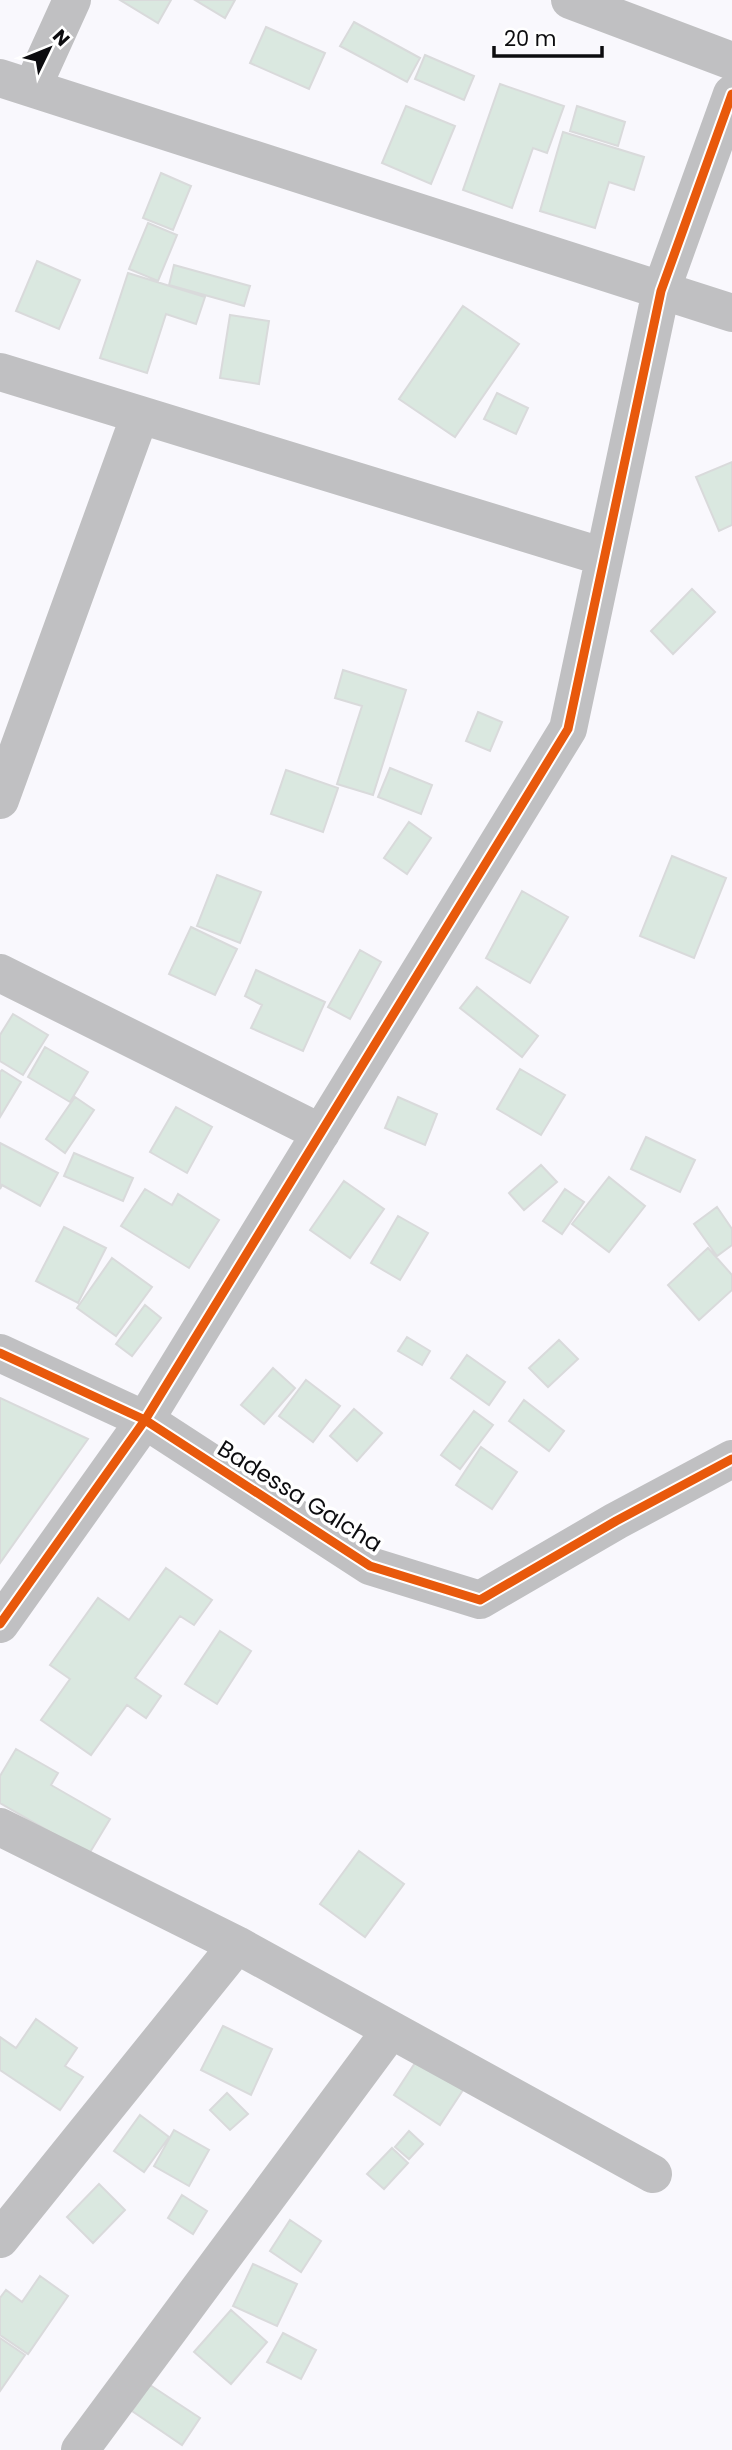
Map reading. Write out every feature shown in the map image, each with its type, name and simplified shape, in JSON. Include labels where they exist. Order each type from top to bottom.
[{"type":"street","points":[[72,0],[16,83],[732,313]]},
{"type":"street","points":[[570,0],[732,61]]},
{"type":"street","points":[[0,1624],[145,1420],[568,729],[661,291],[732,94]]},
{"type":"street","points":[[0,372],[604,557]]},
{"type":"street","points":[[0,800],[140,415]]},
{"type":"street","points":[[0,973],[321,1133]]},
{"type":"street","name":"Badessa Galcha","points":[[0,1353],[145,1420],[370,1566],[480,1600],[616,1521],[732,1459]]},
{"type":"street","points":[[0,1827],[237,1945],[653,2175]]},
{"type":"street","points":[[0,2239],[237,1945]]},
{"type":"street","points":[[80,2450],[391,2030]]},
{"type":"building","points":[[120,0],[171,0],[158,23]]},
{"type":"building","points":[[195,0],[235,0],[225,18]]},
{"type":"building","points":[[354,22],[420,58],[407,82],[340,46]]},
{"type":"building","points":[[266,27],[325,53],[309,89],[250,63]]},
{"type":"building","points":[[425,55],[474,76],[464,100],[415,79]]},
{"type":"building","points":[[500,84],[564,106],[547,153],[533,148],[512,208],[463,190]]},
{"type":"building","points":[[406,106],[455,126],[431,184],[382,163]]},
{"type":"building","points":[[577,106],[625,122],[618,146],[570,131]]},
{"type":"building","points":[[563,132],[644,157],[634,190],[609,182],[595,228],[540,211]]},
{"type":"building","points":[[161,173],[191,186],[173,230],[143,218]]},
{"type":"building","points":[[148,223],[177,235],[158,281],[129,269]]},
{"type":"building","points":[[37,261],[80,280],[59,329],[16,311]]},
{"type":"building","points":[[174,265],[250,286],[244,306],[169,285]]},
{"type":"building","points":[[128,273],[205,297],[196,324],[166,314],[147,373],[100,358]]},
{"type":"building","points":[[463,306],[519,344],[455,437],[399,399]]},
{"type":"building","points":[[230,315],[269,321],[259,384],[220,378]]},
{"type":"building","points":[[497,393],[528,408],[516,434],[484,419]]},
{"type":"building","points":[[732,462],[732,525],[719,531],[696,477]]},
{"type":"building","points":[[692,589],[715,612],[673,654],[651,631]]},
{"type":"building","points":[[343,670],[406,690],[373,795],[337,784],[362,706],[335,698]]},
{"type":"building","points":[[478,712],[502,722],[490,751],[466,741]]},
{"type":"building","points":[[390,768],[432,785],[421,814],[378,797]]},
{"type":"building","points":[[286,770],[338,788],[323,832],[271,814]]},
{"type":"building","points":[[409,822],[431,838],[407,874],[384,858]]},
{"type":"building","points":[[672,856],[726,878],[694,958],[640,936]]},
{"type":"building","points":[[217,875],[261,892],[240,943],[197,926]]},
{"type":"building","points":[[522,891],[568,917],[530,983],[486,958]]},
{"type":"building","points":[[191,927],[237,949],[215,995],[169,974]]},
{"type":"building","points":[[360,950],[381,962],[350,1019],[328,1007]]},
{"type":"building","points":[[256,970],[325,1002],[303,1051],[251,1028],[262,1005],[245,996]]},
{"type":"building","points":[[477,987],[538,1036],[522,1057],[460,1008]]},
{"type":"building","points":[[13,1014],[48,1035],[23,1075],[0,1061],[0,1035]]},
{"type":"building","points":[[45,1047],[88,1072],[70,1102],[28,1077]]},
{"type":"building","points":[[520,1069],[565,1095],[541,1135],[497,1109]]},
{"type":"building","points":[[2,1070],[21,1082],[0,1117],[0,1072]]},
{"type":"building","points":[[75,1097],[94,1110],[65,1153],[46,1139]]},
{"type":"building","points":[[398,1097],[437,1114],[425,1145],[385,1128]]},
{"type":"building","points":[[176,1107],[212,1127],[187,1173],[150,1152]]},
{"type":"building","points":[[646,1137],[695,1160],[680,1192],[631,1169]]},
{"type":"building","points":[[0,1143],[58,1173],[40,1206],[2,1185],[0,1189]]},
{"type":"building","points":[[74,1153],[133,1178],[123,1201],[64,1176]]},
{"type":"building","points":[[541,1165],[557,1182],[524,1210],[509,1193]]},
{"type":"building","points":[[609,1177],[645,1206],[609,1252],[572,1224]]},
{"type":"building","points":[[344,1181],[384,1209],[350,1258],[310,1230]]},
{"type":"building","points":[[145,1189],[172,1205],[178,1194],[219,1220],[189,1268],[121,1226]]},
{"type":"building","points":[[565,1189],[584,1202],[562,1234],[543,1221]]},
{"type":"building","points":[[717,1207],[732,1229],[732,1245],[717,1256],[694,1224]]},
{"type":"building","points":[[398,1216],[428,1233],[400,1280],[371,1263]]},
{"type":"building","points":[[64,1227],[106,1248],[78,1303],[36,1281]]},
{"type":"building","points":[[708,1248],[732,1275],[732,1290],[699,1320],[668,1285]]},
{"type":"building","points":[[112,1258],[152,1287],[116,1336],[77,1308]]},
{"type":"building","points":[[145,1305],[161,1318],[132,1356],[116,1344]]},
{"type":"building","points":[[407,1337],[430,1351],[422,1365],[398,1351]]},
{"type":"building","points":[[559,1340],[578,1359],[548,1387],[529,1368]]},
{"type":"building","points":[[467,1355],[505,1382],[489,1405],[451,1378]]},
{"type":"building","points":[[273,1368],[295,1388],[264,1424],[241,1405]]},
{"type":"building","points":[[306,1380],[340,1406],[313,1442],[279,1416]]},
{"type":"building","points":[[0,1398],[88,1439],[0,1563]]},
{"type":"building","points":[[524,1400],[564,1431],[549,1451],[509,1421]]},
{"type":"building","points":[[354,1409],[382,1433],[357,1461],[330,1436]]},
{"type":"building","points":[[474,1411],[493,1425],[460,1469],[441,1455]]},
{"type":"building","points":[[481,1447],[517,1472],[492,1509],[456,1485]]},
{"type":"building","points":[[166,1568],[212,1600],[194,1625],[180,1616],[135,1678],[161,1696],[146,1718],[127,1705],[91,1755],[41,1720],[70,1679],[50,1665],[98,1598],[129,1620]]},
{"type":"building","points":[[220,1631],[251,1651],[217,1704],[185,1684]]},
{"type":"building","points":[[16,1749],[58,1773],[51,1785],[110,1819],[89,1854],[0,1803],[0,1776]]},
{"type":"building","points":[[359,1851],[404,1884],[365,1937],[320,1904]]},
{"type":"building","points":[[36,2019],[77,2048],[65,2066],[83,2077],[60,2110],[0,2070],[0,2037],[16,2048]]},
{"type":"building","points":[[223,2026],[272,2049],[251,2095],[201,2070]]},
{"type":"building","points":[[417,2060],[463,2090],[440,2125],[394,2095]]},
{"type":"building","points":[[227,2093],[248,2114],[230,2130],[210,2110]]},
{"type":"building","points":[[140,2115],[169,2137],[144,2172],[114,2151]]},
{"type":"building","points":[[174,2130],[209,2150],[189,2186],[154,2166]]},
{"type":"building","points":[[409,2131],[423,2144],[409,2159],[395,2147]]},
{"type":"building","points":[[392,2148],[408,2163],[384,2189],[367,2174]]},
{"type":"building","points":[[99,2184],[125,2210],[93,2243],[67,2217]]},
{"type":"building","points":[[182,2195],[207,2211],[193,2234],[168,2218]]},
{"type":"building","points":[[290,2220],[321,2241],[301,2272],[270,2251]]},
{"type":"building","points":[[253,2264],[297,2284],[277,2326],[233,2306]]},
{"type":"building","points":[[40,2276],[68,2296],[28,2354],[0,2335],[0,2298],[6,2290],[22,2302]]},
{"type":"building","points":[[231,2310],[267,2342],[231,2384],[194,2352]]},
{"type":"building","points":[[283,2333],[316,2350],[301,2379],[267,2362]]},
{"type":"building","points":[[0,2338],[25,2355],[0,2391]]},
{"type":"building","points":[[150,2385],[200,2418],[182,2445],[132,2411]]},
{"type":"cycle path","points":[[0,1624],[145,1420],[568,729],[661,291],[732,94]]},
{"type":"cycle path","points":[[0,1353],[145,1420],[370,1566],[480,1600],[616,1521],[732,1459]]}]
